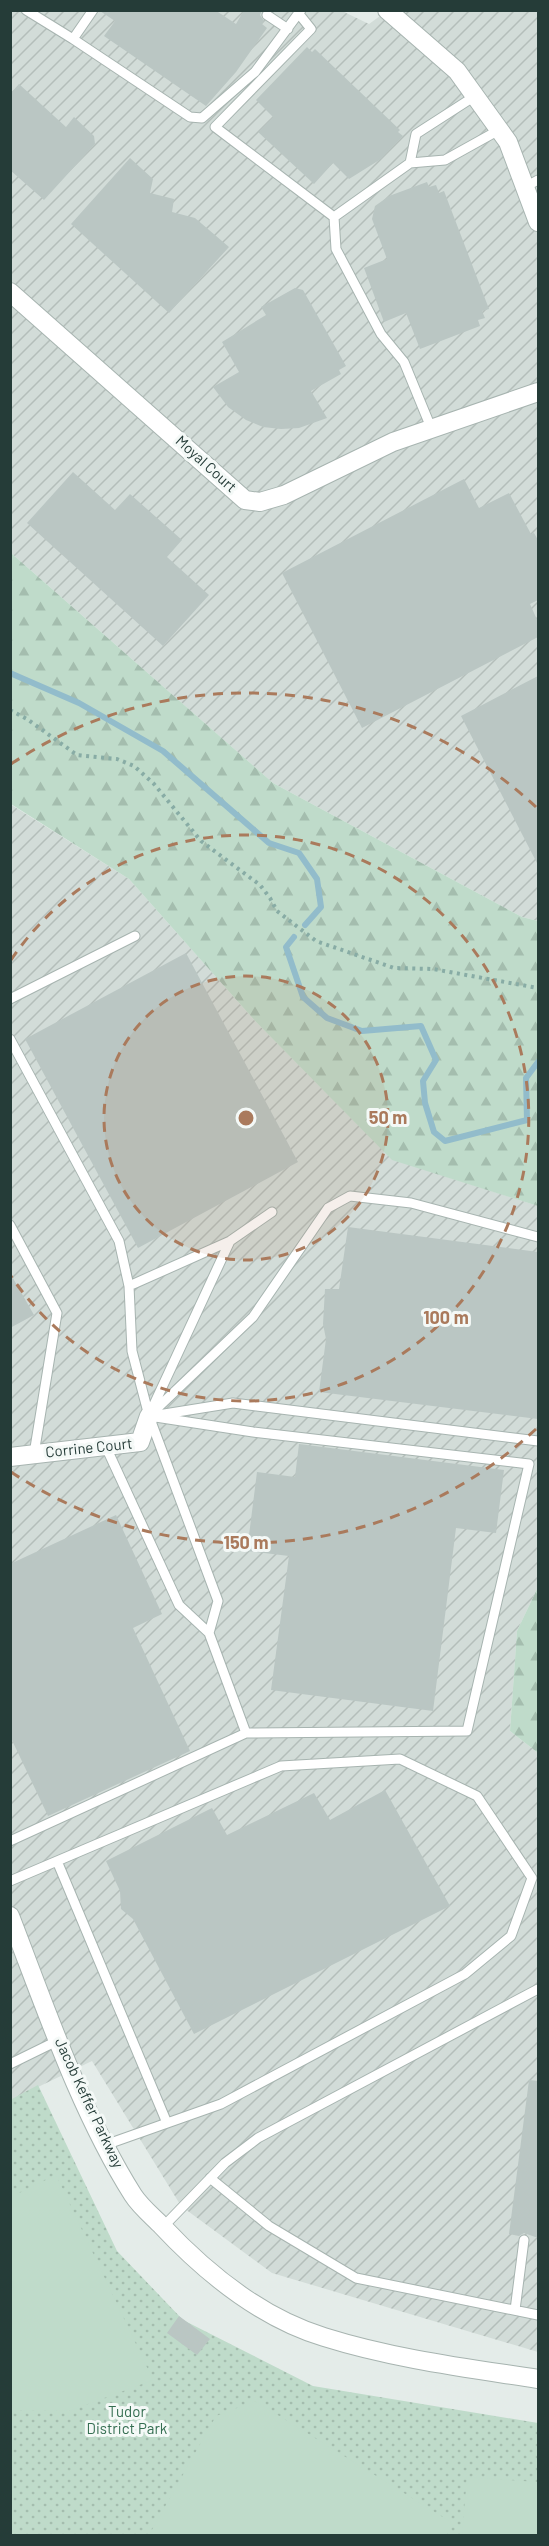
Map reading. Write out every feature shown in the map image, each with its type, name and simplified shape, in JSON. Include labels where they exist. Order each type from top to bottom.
[{"type":"street","points":[[387,10],[410,27],[457,71],[508,142],[532,184],[538,222]]},
{"type":"street","name":"Moyal Court","points":[[10,292],[245,500],[260,502],[285,495],[393,442],[538,392]]},
{"type":"street","name":"Corrine Court","points":[[10,1456],[106,1448],[140,1442],[149,1416]]},
{"type":"street","name":"Jacob Keffer Parkway","points":[[10,1916],[59,2040],[105,2145],[134,2197],[188,2254],[234,2289],[276,2316],[323,2337],[419,2360],[538,2379]]},
{"type":"lane","points":[[26,10],[190,117],[202,118],[255,72],[300,12],[311,28],[215,127],[334,217],[336,249],[381,334],[404,362],[432,430]]},
{"type":"lane","points":[[73,39],[93,10]]},
{"type":"lane","points":[[267,15],[288,29]]},
{"type":"lane","points":[[410,163],[416,134],[475,96]]},
{"type":"lane","points":[[334,217],[410,163],[445,160],[499,130]]},
{"type":"lane","points":[[10,999],[135,936]]},
{"type":"lane","points":[[10,1039],[119,1241],[129,1286],[132,1351],[149,1416],[218,1601],[209,1633]]},
{"type":"lane","points":[[149,1416],[253,1317],[328,1208],[350,1196],[411,1203],[538,1237]]},
{"type":"lane","points":[[129,1286],[230,1241],[272,1212]]},
{"type":"lane","points":[[10,1225],[57,1313],[34,1454]]},
{"type":"lane","points":[[149,1416],[230,1241]]},
{"type":"lane","points":[[149,1416],[233,1403],[538,1441]]},
{"type":"lane","points":[[10,1841],[246,1733],[466,1731],[529,1464],[253,1432],[149,1416]]},
{"type":"lane","points":[[106,1448],[178,1605],[209,1633],[246,1733]]},
{"type":"lane","points":[[10,1881],[281,1766],[400,1759],[477,1796],[532,1878],[511,1936],[465,1974],[221,2104],[105,2145]]},
{"type":"lane","points":[[57,1861],[167,2123]]},
{"type":"lane","points":[[162,2227],[225,2163],[258,2138],[538,1989]]},
{"type":"lane","points":[[10,2064],[59,2040]]},
{"type":"lane","points":[[210,2178],[269,2226],[356,2278],[538,2315]]},
{"type":"lane","points":[[515,2310],[524,2240]]},
{"type":"path","points":[[10,710],[27,719],[77,755],[117,759],[134,766],[154,784],[201,841],[260,885],[277,911],[316,941],[394,968],[433,969],[538,988]]},
{"type":"shaded area","points":[[340,10],[369,24],[387,11],[538,11],[538,921],[522,917],[273,783],[11,553],[11,11]]},
{"type":"shaded area","points":[[10,804],[129,879],[256,1022],[392,1159],[538,1206],[538,1587],[517,1631],[510,1731],[538,1753],[538,2352],[272,2273],[181,2206],[92,2061],[11,2100]]},
{"type":"green space","points":[[11,553],[273,783],[522,917],[538,921],[538,1206],[392,1160],[256,1022],[129,879],[11,804]]},
{"type":"green space","points":[[538,1587],[538,1753],[510,1731],[517,1631]]},
{"type":"green space","name":"Tudor District Park","points":[[38,2085],[117,2251],[183,2320],[313,2386],[538,2423],[538,2535],[11,2535],[10,2100]]},
{"type":"green space","points":[[56,2175],[153,2380],[69,2411],[11,2410],[11,2197]]},
{"type":"green space","points":[[255,2401],[454,2524],[446,2535],[149,2535],[216,2416]]},
{"type":"green space","points":[[467,2477],[538,2482],[538,2535],[462,2535]]},
{"type":"building","points":[[215,10],[236,24],[244,10],[262,10],[260,15],[264,21],[262,24],[267,28],[236,72],[206,106],[104,36],[115,21],[100,11]]},
{"type":"building","points":[[307,47],[312,52],[315,49],[400,130],[398,132],[403,136],[381,159],[349,179],[333,163],[314,184],[258,132],[273,117],[256,100]]},
{"type":"building","points":[[19,84],[66,127],[74,117],[94,136],[95,144],[44,200],[10,170],[10,94]]},
{"type":"building","points":[[130,158],[153,179],[150,193],[174,199],[172,212],[195,218],[229,247],[169,313],[71,224]]},
{"type":"building","points":[[427,182],[429,187],[436,185],[439,193],[444,191],[489,309],[482,311],[485,318],[478,320],[480,326],[420,349],[406,313],[384,322],[364,268],[387,259],[372,219],[375,206],[389,196]]},
{"type":"building","points":[[295,288],[303,290],[346,366],[339,370],[341,374],[311,391],[327,418],[299,428],[263,427],[246,420],[228,407],[213,387],[239,372],[222,342],[266,315],[261,307]]},
{"type":"building","points":[[73,472],[115,510],[130,494],[182,540],[167,557],[209,595],[163,646],[27,523]]},
{"type":"building","points":[[464,479],[479,508],[509,493],[531,534],[534,533],[538,540],[538,600],[530,604],[538,622],[538,637],[362,728],[282,573]]},
{"type":"building","points":[[538,676],[538,865],[461,716]]},
{"type":"building","points":[[186,953],[298,1162],[138,1248],[25,1039]]},
{"type":"building","points":[[348,1227],[538,1252],[538,1419],[319,1392],[326,1339],[323,1324],[325,1289],[339,1289]]},
{"type":"building","points":[[10,1273],[34,1315],[10,1328]]},
{"type":"building","points":[[299,1444],[504,1470],[496,1533],[456,1528],[433,1711],[271,1690],[289,1556],[247,1551],[257,1472],[295,1477]]},
{"type":"building","points":[[116,1515],[162,1614],[133,1628],[190,1751],[48,1816],[10,1736],[10,1564]]},
{"type":"building","points":[[385,1790],[450,1906],[194,2034],[133,1919],[121,1909],[120,1891],[106,1861],[212,1808],[227,1835],[314,1793],[330,1820]]},
{"type":"building","points":[[529,2080],[538,2081],[538,2238],[524,2233],[519,2236],[509,2234]]},
{"type":"building","points":[[179,2316],[210,2339],[197,2355],[167,2333]]},
{"type":"waterway","points":[[10,673],[79,703],[163,751],[269,843],[299,853],[317,879],[321,907],[305,925]]},
{"type":"waterway","points":[[294,937],[286,947],[303,997],[327,1018],[362,1031],[421,1026],[436,1060],[423,1081],[425,1103],[434,1132],[445,1141],[527,1120],[526,1078],[538,1062]]}]
